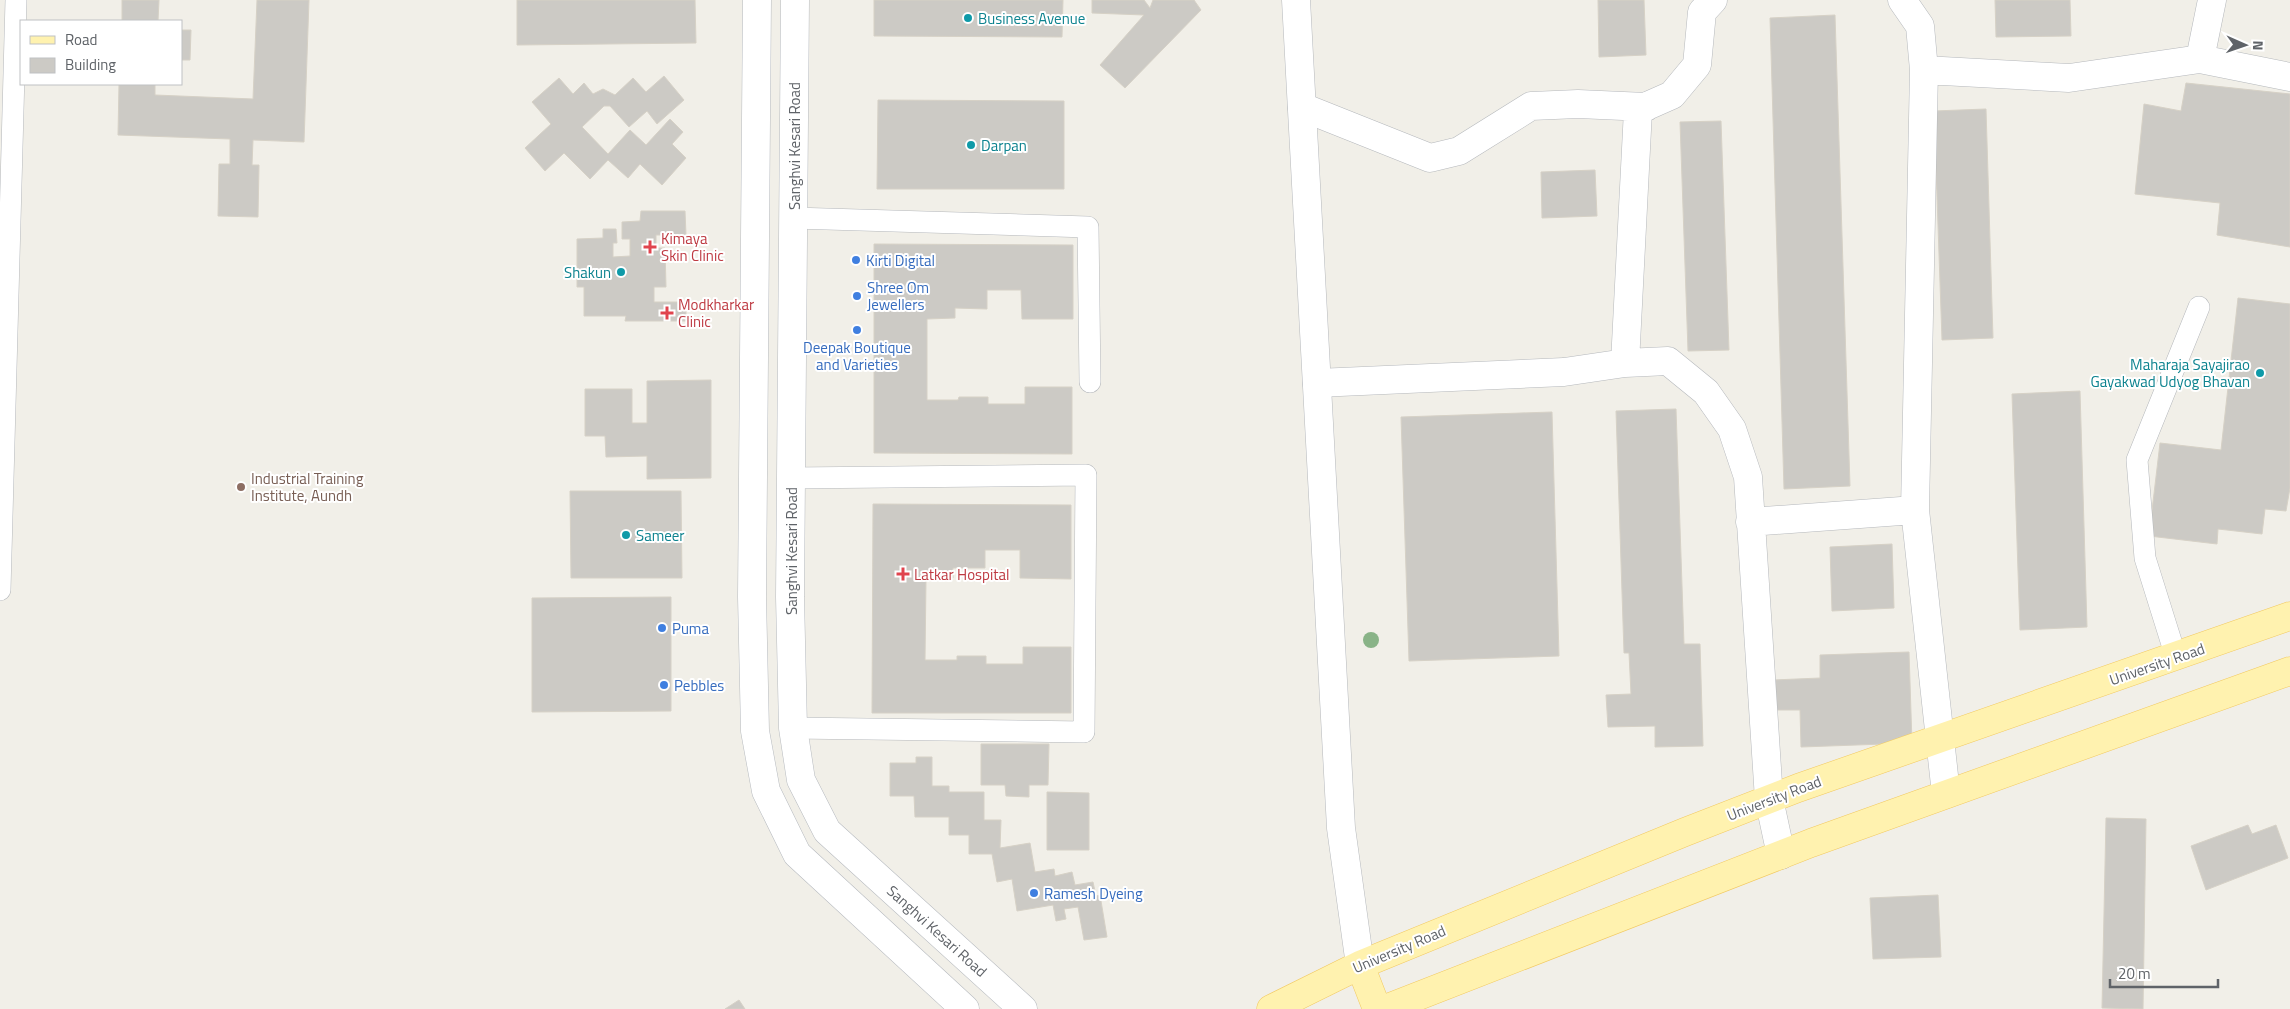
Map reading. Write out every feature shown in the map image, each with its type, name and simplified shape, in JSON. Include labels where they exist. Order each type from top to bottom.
[{"type":"main road","name":"University Road","points":[[1271,1009],[1360,965],[1769,799],[2290,616]]},
{"type":"main road","points":[[1385,1009],[1781,855],[2290,671]]},
{"type":"main road","points":[[1360,965],[1377,1009]]},
{"type":"street","points":[[757,0],[752,597],[755,731],[766,792],[797,854],[965,1009]]},
{"type":"street","name":"Sanghvi Kesari Road","points":[[795,0],[790,597],[793,728],[801,780],[827,831],[1023,1009]]},
{"type":"street","points":[[1296,0],[1341,828],[1360,965]]},
{"type":"street","points":[[1625,363],[1638,110],[1672,95],[1697,65],[1702,12],[1713,0]]},
{"type":"street","points":[[1902,0],[1920,26],[1924,70],[1914,510],[1946,794]]},
{"type":"street","points":[[2200,59],[2212,0]]},
{"type":"street","points":[[1924,70],[2069,78],[2200,59],[2290,77]]},
{"type":"street","points":[[1302,107],[1430,158],[1459,152],[1531,106],[1578,104],[1646,107]]},
{"type":"street","points":[[1317,383],[1564,372],[1625,363],[1668,361],[1706,392],[1732,429],[1748,477],[1769,799],[1781,855]]},
{"type":"street","points":[[1750,522],[1914,510]]},
{"type":"lane","points":[[0,590],[16,0]]},
{"type":"lane","points":[[793,218],[1088,227],[1090,382]]},
{"type":"lane","points":[[2176,657],[2145,558],[2137,460],[2199,307]]},
{"type":"lane","points":[[791,478],[1086,475],[1084,732],[793,728]]},
{"type":"building","points":[[122,0],[159,0],[158,20],[122,20]]},
{"type":"building","points":[[257,0],[309,0],[304,142],[253,140],[252,165],[259,165],[258,217],[218,216],[219,164],[230,164],[230,139],[118,135],[119,85],[155,85],[155,95],[253,99]]},
{"type":"building","points":[[517,0],[695,0],[696,43],[517,45]]},
{"type":"building","name":"Business Avenue","points":[[874,0],[1063,0],[1062,37],[874,36]]},
{"type":"building","points":[[1092,0],[1144,0],[1150,8],[1153,0],[1194,0],[1201,10],[1125,88],[1100,65],[1144,15],[1092,13]]},
{"type":"building","points":[[1598,0],[1644,0],[1646,55],[1599,57]]},
{"type":"building","points":[[1995,0],[2070,0],[2071,36],[1996,37]]},
{"type":"building","points":[[1835,15],[1850,486],[1784,489],[1770,18]]},
{"type":"building","points":[[182,30],[191,30],[190,60],[182,60]]},
{"type":"building","points":[[664,76],[684,100],[657,124],[647,111],[629,127],[610,106],[604,106],[582,127],[608,154],[630,130],[646,145],[670,119],[683,132],[672,144],[686,158],[662,185],[640,164],[628,178],[608,160],[590,179],[564,153],[545,171],[525,148],[551,124],[532,102],[559,78],[573,94],[584,83],[593,94],[603,89],[615,95],[633,78],[646,92]]},
{"type":"building","points":[[2186,83],[2290,94],[2290,247],[2217,235],[2220,203],[2135,194],[2144,104],[2181,111]]},
{"type":"building","name":"Darpan","points":[[878,100],[1064,101],[1064,189],[877,189]]},
{"type":"building","points":[[1986,109],[1993,338],[1942,340],[1934,111]]},
{"type":"building","points":[[1721,121],[1729,350],[1688,351],[1680,122]]},
{"type":"building","points":[[1595,170],[1597,216],[1542,218],[1541,172]]},
{"type":"building","name":"Shakun","points":[[641,211],[685,211],[686,235],[656,235],[656,248],[665,248],[666,287],[654,287],[654,302],[686,302],[686,321],[625,321],[626,316],[584,316],[584,287],[577,287],[577,239],[603,238],[603,229],[616,229],[617,243],[613,243],[613,257],[630,256],[630,239],[622,239],[622,222],[640,221]]},
{"type":"building","points":[[874,244],[1073,245],[1073,319],[1022,319],[1021,290],[987,290],[987,309],[955,308],[955,318],[927,319],[927,400],[958,400],[959,397],[988,397],[988,404],[1025,404],[1025,387],[1072,387],[1072,454],[874,453]]},
{"type":"building","name":"Maharaja Sayajirao Gayakwad Udyog Bhavan","points":[[2238,298],[2290,304],[2290,488],[2286,511],[2265,509],[2262,534],[2218,529],[2217,544],[2149,536],[2160,443],[2221,450]]},
{"type":"building","points":[[711,380],[711,478],[647,479],[647,456],[606,457],[605,436],[585,436],[585,389],[632,389],[632,423],[647,423],[647,381]]},
{"type":"building","points":[[2080,391],[2087,627],[2020,630],[2012,394]]},
{"type":"building","points":[[1676,409],[1684,644],[1700,644],[1703,746],[1655,747],[1655,726],[1608,727],[1606,695],[1631,694],[1629,653],[1624,653],[1616,411]]},
{"type":"building","points":[[1552,412],[1559,656],[1409,661],[1401,417]]},
{"type":"building","name":"Sameer","points":[[570,491],[681,491],[682,578],[571,578]]},
{"type":"building","points":[[873,504],[1071,505],[1071,579],[1020,578],[1020,550],[985,550],[985,568],[953,568],[953,578],[926,578],[925,660],[957,660],[957,656],[986,656],[986,664],[1023,664],[1023,647],[1071,647],[1071,713],[872,713]]},
{"type":"building","points":[[1892,544],[1894,608],[1832,611],[1830,547]]},
{"type":"building","points":[[671,597],[671,711],[532,712],[532,598]]},
{"type":"building","points":[[1909,652],[1912,743],[1801,747],[1800,710],[1774,710],[1773,680],[1820,678],[1820,655]]},
{"type":"building","points":[[981,744],[1049,744],[1048,785],[1029,785],[1029,797],[1006,796],[1005,785],[981,785]]},
{"type":"building","points":[[916,757],[932,757],[932,786],[949,786],[949,792],[984,792],[984,820],[1001,820],[1000,848],[1030,843],[1035,872],[1054,869],[1055,876],[1072,872],[1075,885],[1093,882],[1096,896],[1100,895],[1107,937],[1084,940],[1078,907],[1064,909],[1066,919],[1056,921],[1053,905],[1017,911],[1012,879],[997,882],[992,854],[969,854],[969,835],[949,835],[949,817],[915,817],[914,796],[890,796],[890,763],[916,763]]},
{"type":"building","points":[[1047,792],[1089,793],[1089,850],[1047,850]]},
{"type":"building","points":[[2106,818],[2146,819],[2143,1009],[2102,1008]]},
{"type":"building","points":[[2248,825],[2252,834],[2276,825],[2288,858],[2206,890],[2191,846]]},
{"type":"building","points":[[1938,895],[1941,957],[1873,959],[1870,898]]},
{"type":"building","points":[[739,1000],[745,1009],[725,1009]]},
{"type":"place","name":"Business Avenue","points":[[968,18]]},
{"type":"place","name":"Darpan","points":[[971,145]]},
{"type":"place","name":"Kimaya Skin Clinic","points":[[650,247]]},
{"type":"place","name":"Kirti Digital","points":[[856,260]]},
{"type":"place","name":"Shakun","points":[[621,272]]},
{"type":"place","name":"Shree Om Jewellers","points":[[857,296]]},
{"type":"place","name":"Modkharkar Clinic","points":[[667,313]]},
{"type":"place","name":"Deepak Boutique and Varieties","points":[[857,330]]},
{"type":"place","name":"Maharaja Sayajirao Gayakwad Udyog Bhavan","points":[[2260,373]]},
{"type":"place","name":"Industrial Training Institute, Aundh","points":[[241,487]]},
{"type":"place","name":"Sameer","points":[[626,535]]},
{"type":"place","name":"Latkar Hospital","points":[[903,574]]},
{"type":"place","name":"Puma","points":[[662,628]]},
{"type":"place","name":"Pebbles","points":[[664,685]]},
{"type":"place","name":"Ramesh Dyeing","points":[[1034,893]]}]
